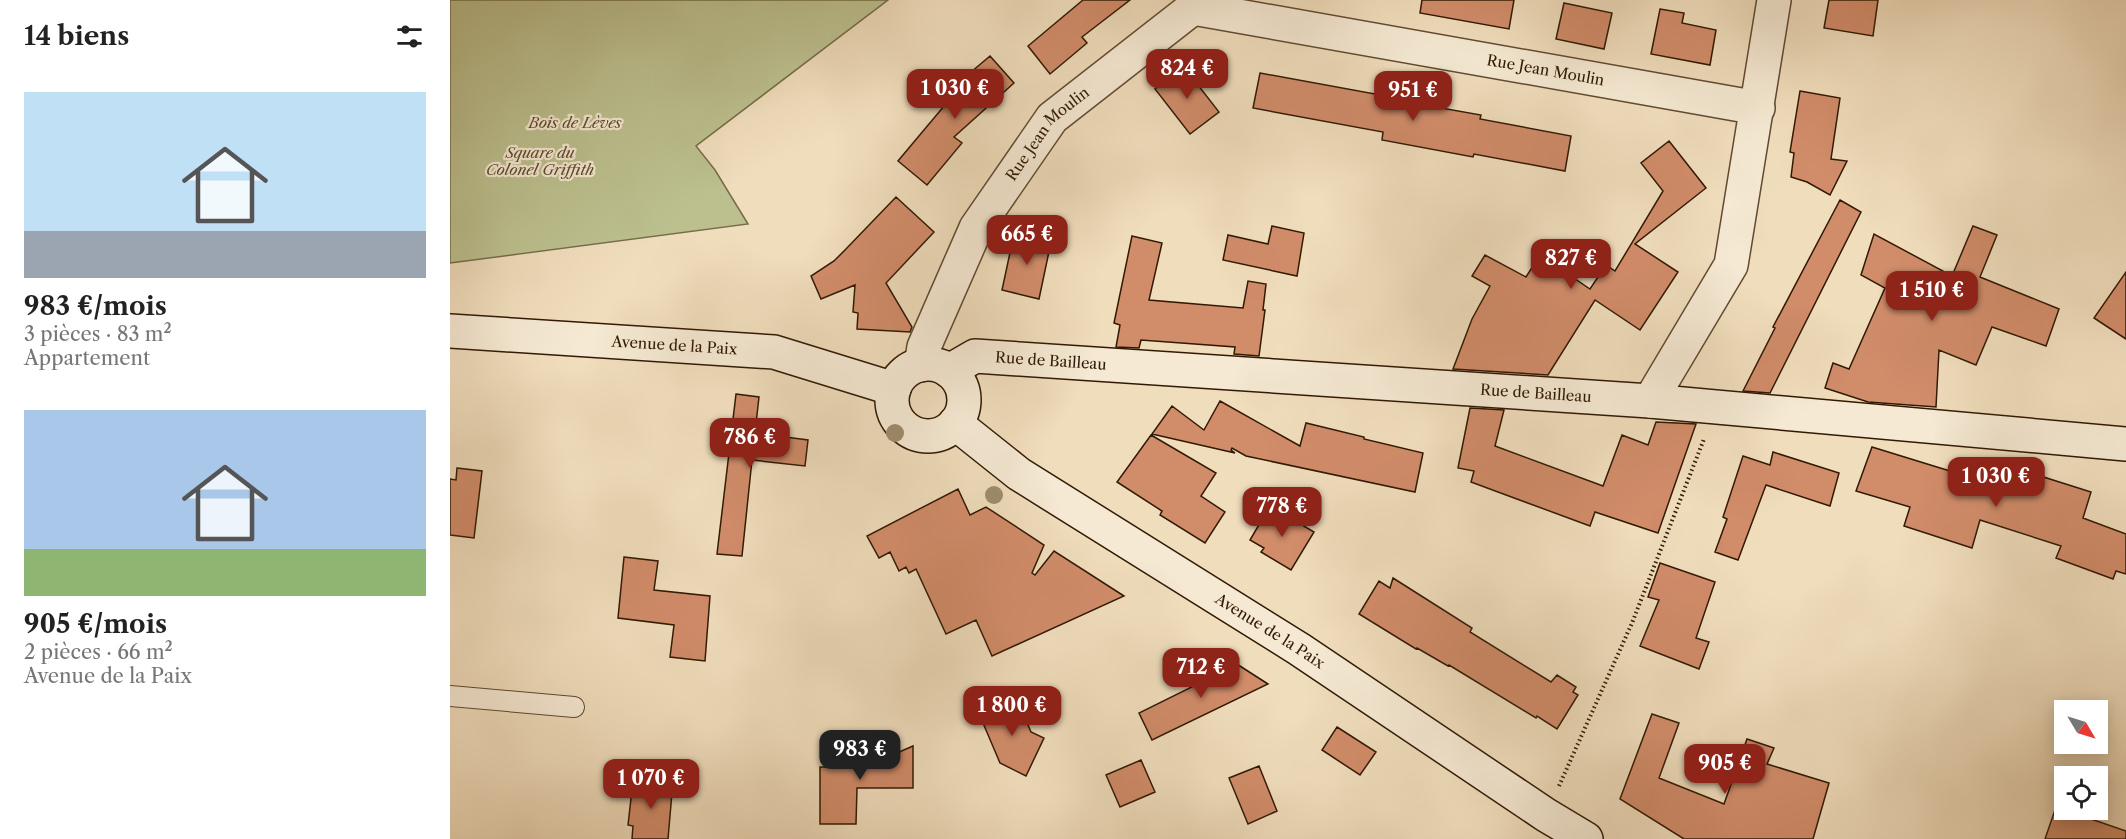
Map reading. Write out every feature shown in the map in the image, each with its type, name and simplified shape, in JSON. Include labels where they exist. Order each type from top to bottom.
[{"type":"street","points":[[1650,401],[1731,265],[1774,0]]},
{"type":"street","name":"Rue Jean Moulin","points":[[935,368],[924,347],[976,228],[1052,118],[1198,4],[1758,108]]},
{"type":"street","name":"Avenue de la Paix","points":[[450,331],[774,352],[894,389]]},
{"type":"street","name":"Rue de Bailleau","points":[[935,368],[975,356],[1650,401],[2126,444]]},
{"type":"street","points":[[915,366],[935,368],[957,380],[962,391],[963,402],[961,413],[946,431],[935,435],[924,435],[903,426],[896,417],[892,405],[894,389],[904,372],[915,366]]},
{"type":"street","name":"Avenue de la Paix","points":[[955,423],[1019,474],[1299,649],[1546,815],[1587,839]]},
{"type":"lane","points":[[450,696],[574,707]]},
{"type":"path","points":[[1546,815],[1632,623],[1716,407]]},
{"type":"green space","name":"Bois de Lèves","points":[[450,0],[888,0],[696,146],[715,170],[748,224],[450,263]]},
{"type":"building","points":[[1083,0],[1130,0],[1082,37],[1087,43],[1050,74],[1028,46]]},
{"type":"building","points":[[1422,0],[1514,0],[1509,29],[1420,13]]},
{"type":"building","points":[[1829,0],[1878,0],[1873,36],[1824,28]]},
{"type":"building","points":[[1564,3],[1612,13],[1604,49],[1556,39]]},
{"type":"building","points":[[1660,9],[1684,13],[1682,23],[1716,30],[1710,65],[1651,54]]},
{"type":"building","points":[[990,56],[1014,83],[954,137],[962,143],[927,185],[898,161],[955,93],[951,89]]},
{"type":"building","points":[[1184,67],[1219,112],[1190,134],[1155,89]]},
{"type":"building","points":[[1260,73],[1481,115],[1480,119],[1571,136],[1565,171],[1382,140],[1383,132],[1253,108]]},
{"type":"building","points":[[1800,91],[1840,98],[1831,159],[1847,161],[1830,195],[1807,182],[1791,177],[1794,153],[1790,152]]},
{"type":"building","points":[[1669,141],[1706,188],[1635,244],[1678,272],[1640,330],[1595,300],[1548,375],[1453,369],[1472,319],[1490,286],[1472,276],[1485,255],[1526,277],[1540,255],[1590,289],[1606,265],[1615,271],[1663,191],[1641,163]]},
{"type":"building","points":[[896,197],[934,232],[886,283],[912,327],[910,332],[857,329],[858,313],[853,312],[855,285],[821,299],[811,276],[834,261]]},
{"type":"building","points":[[1840,200],[1861,212],[1770,393],[1743,391],[1775,328],[1773,327]]},
{"type":"building","points":[[1272,226],[1304,233],[1297,276],[1223,260],[1228,235],[1268,244]]},
{"type":"building","points":[[1973,226],[1997,235],[1980,277],[2059,309],[2046,346],[1992,327],[1976,365],[1939,350],[1936,407],[1868,402],[1825,388],[1833,363],[1849,369],[1885,288],[1861,275],[1874,234],[1952,276]]},
{"type":"building","points":[[1014,234],[1051,242],[1039,299],[1002,290]]},
{"type":"building","points":[[1132,236],[1162,243],[1149,300],[1243,308],[1248,281],[1266,284],[1259,356],[1234,354],[1235,347],[1141,340],[1139,348],[1116,347],[1120,325],[1114,323]]},
{"type":"building","points":[[2126,272],[2126,339],[2094,318]]},
{"type":"building","points":[[736,394],[759,397],[755,433],[808,440],[805,466],[752,460],[742,556],[717,554]]},
{"type":"building","points":[[1220,401],[1300,446],[1306,423],[1423,453],[1415,492],[1246,456],[1232,448],[1231,450],[1235,453],[1152,434],[1172,406],[1204,430]]},
{"type":"building","points":[[1470,408],[1504,410],[1495,446],[1603,486],[1622,435],[1648,445],[1656,422],[1696,424],[1658,533],[1595,512],[1590,526],[1471,482],[1474,471],[1458,468]]},
{"type":"building","points":[[1151,435],[1216,473],[1201,496],[1225,512],[1205,543],[1160,515],[1162,511],[1117,482]]},
{"type":"building","points":[[1872,447],[1989,483],[1996,462],[2091,492],[2083,518],[2126,534],[2126,574],[2116,571],[2113,579],[2056,558],[2061,546],[1980,520],[1972,548],[1904,526],[1910,507],[1856,491]]},
{"type":"building","points":[[1773,452],[1839,473],[1830,506],[1766,485],[1738,560],[1715,552],[1727,519],[1723,517],[1743,456],[1770,465]]},
{"type":"building","points":[[457,468],[482,471],[474,538],[450,535],[450,479],[456,480]]},
{"type":"building","points":[[958,489],[970,515],[986,507],[1044,545],[1032,573],[1035,575],[1054,551],[1124,596],[992,656],[976,620],[946,634],[916,569],[909,573],[906,567],[899,571],[890,552],[879,558],[867,536]]},
{"type":"building","points":[[1270,506],[1314,532],[1291,570],[1261,552],[1264,548],[1250,540]]},
{"type":"building","points":[[624,557],[658,561],[654,590],[710,596],[705,661],[670,657],[674,625],[618,618]]},
{"type":"building","points":[[1660,563],[1715,582],[1696,638],[1709,642],[1699,669],[1640,646],[1659,600],[1648,597]]},
{"type":"building","points":[[1393,578],[1472,628],[1470,632],[1551,682],[1557,675],[1576,687],[1573,692],[1578,695],[1557,729],[1359,614],[1379,581],[1390,588]]},
{"type":"building","points":[[1229,659],[1268,684],[1152,740],[1139,713],[1212,677],[1209,669]]},
{"type":"building","points":[[1017,699],[1031,732],[1044,738],[1026,776],[1000,763],[980,716]]},
{"type":"building","points":[[1652,714],[1679,723],[1659,778],[1724,804],[1747,739],[1774,748],[1767,764],[1829,783],[1813,839],[1684,839],[1620,799]]},
{"type":"building","points":[[1337,727],[1376,752],[1360,775],[1322,750]]},
{"type":"building","points":[[913,746],[913,788],[857,788],[856,824],[820,824],[820,767],[839,767],[839,748],[876,748],[881,760]]},
{"type":"building","points":[[1141,760],[1155,792],[1120,807],[1106,775]]},
{"type":"building","points":[[1259,766],[1277,811],[1248,824],[1229,778]]},
{"type":"building","points":[[645,777],[673,781],[668,839],[632,839],[633,826],[628,825],[632,790],[643,792]]},
{"type":"building","points":[[2054,813],[2054,820],[2094,820],[2126,831],[2126,839],[2045,839]]},
{"type":"park label","name":"Square du Colonel Griffith","points":[[540,162]]}]
